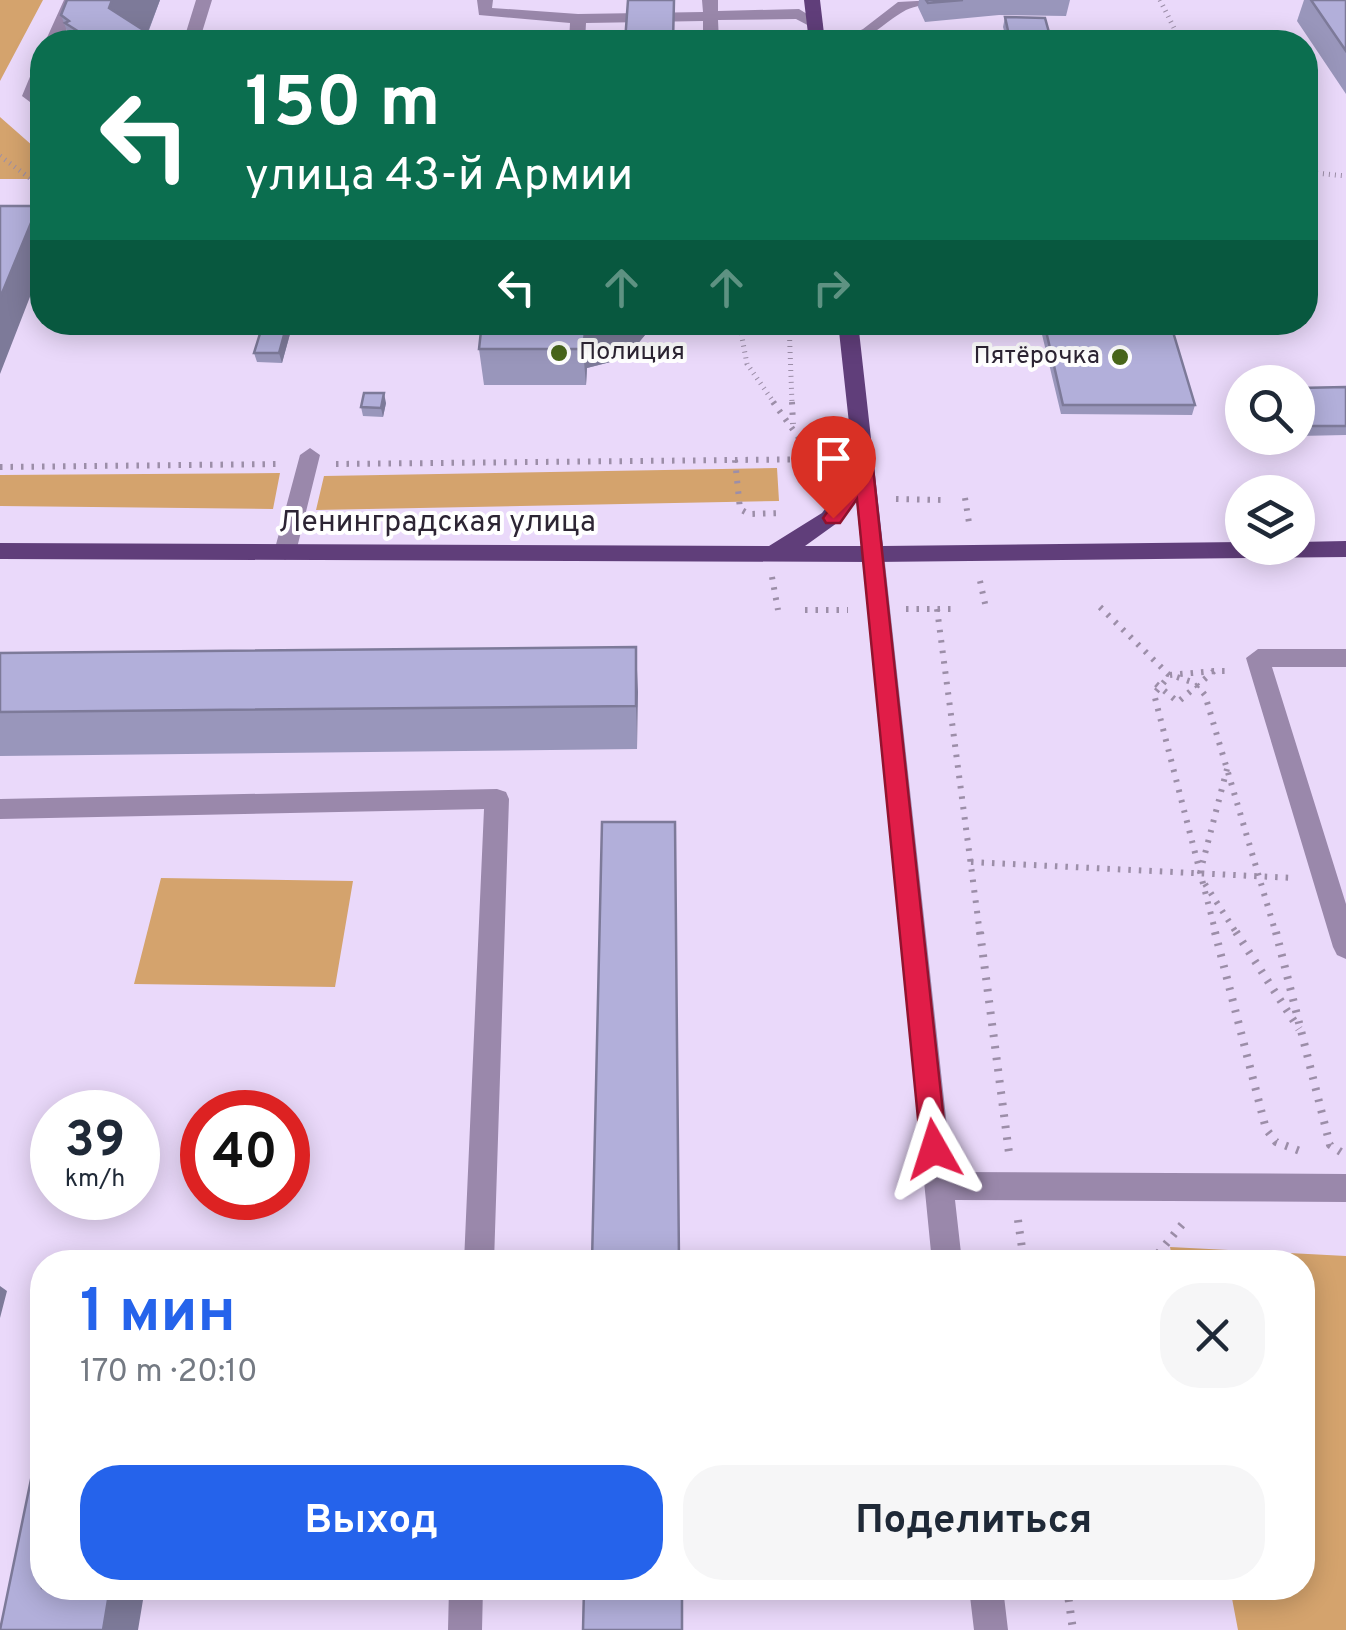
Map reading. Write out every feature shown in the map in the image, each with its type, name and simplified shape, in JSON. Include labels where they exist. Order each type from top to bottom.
[{"type":"main road","points":[[812,1],[816,30]]},
{"type":"main road","points":[[768,554],[811,534],[833,518],[847,499],[852,459],[848,335]]},
{"type":"main road","points":[[852,459],[873,554]]},
{"type":"main road","name":"Ленинградская улица","points":[[0,551],[873,554],[1346,548]]},
{"type":"street","points":[[59,30],[72,0]]},
{"type":"street","points":[[195,30],[204,0]]},
{"type":"street","points":[[486,0],[484,12],[578,20],[710,7],[799,14],[815,24]]},
{"type":"street","points":[[871,30],[902,2],[928,0]]},
{"type":"street","points":[[799,14],[812,1]]},
{"type":"street","points":[[577,30],[578,20]]},
{"type":"street","points":[[284,552],[309,460]]},
{"type":"street","points":[[873,554],[946,1250]]},
{"type":"street","points":[[1346,658],[1258,658],[1346,947]]},
{"type":"street","points":[[0,809],[497,800],[479,1250]]},
{"type":"street","points":[[938,1186],[1346,1188]]},
{"type":"street","points":[[464,1630],[465,1600]]},
{"type":"street","points":[[987,1600],[991,1630]]},
{"type":"path","points":[[1160,0],[1174,30]]},
{"type":"path","points":[[0,156],[30,178]]},
{"type":"path","points":[[1318,173],[1346,176]]},
{"type":"path","points":[[741,335],[747,364],[814,459],[816,482],[808,499]]},
{"type":"path","points":[[790,335],[793,425]]},
{"type":"path","points":[[0,467],[309,460],[852,459]]},
{"type":"path","points":[[735,460],[740,508],[749,514],[790,512]]},
{"type":"path","points":[[1100,607],[1168,674],[1195,683],[1205,694],[1262,878],[1330,1145],[1346,1154]]},
{"type":"path","points":[[954,609],[938,609],[1022,1250]]},
{"type":"path","points":[[1156,684],[1178,702],[1214,670]]},
{"type":"path","points":[[1262,671],[1168,674],[1156,684],[1154,694],[1266,1130],[1276,1142],[1306,1151]]},
{"type":"path","points":[[1228,768],[1200,876],[1302,1034]]},
{"type":"path","points":[[971,862],[1200,876],[1325,878]]},
{"type":"path","points":[[1317,1151],[1330,1145]]},
{"type":"path","points":[[1161,1250],[1214,1188]]},
{"type":"path","points":[[1069,1600],[1073,1630]]},
{"type":"shaded area","points":[[0,0],[43,0],[0,81]]},
{"type":"shaded area","points":[[0,117],[30,143],[30,179],[0,179]]},
{"type":"shaded area","points":[[777,468],[779,501],[316,510],[324,476]]},
{"type":"shaded area","points":[[280,473],[273,509],[0,506],[0,475]]},
{"type":"shaded area","points":[[161,878],[353,881],[335,987],[134,984]]},
{"type":"shaded area","points":[[1170,1247],[1229,1250],[1171,1250]]},
{"type":"shaded area","points":[[1315,1254],[1346,1256],[1346,1630],[1238,1630],[1232,1600],[1315,1600]]},
{"type":"building","points":[[67,0],[112,0],[109,8],[143,30],[76,30],[61,15]]},
{"type":"building","points":[[628,0],[674,0],[673,30],[626,30]]},
{"type":"building","points":[[1311,0],[1346,0],[1346,51]]},
{"type":"building","points":[[1005,17],[1045,18],[1048,30],[1008,30]]},
{"type":"building","points":[[0,206],[30,206],[30,225],[0,298]]},
{"type":"building","points":[[260,335],[284,335],[279,353],[254,353]]},
{"type":"building","points":[[481,335],[585,335],[583,349],[479,349]]},
{"type":"building","points":[[1047,335],[1174,335],[1195,405],[1063,405]]},
{"type":"building","points":[[1346,387],[1346,426],[1315,426],[1315,388]]},
{"type":"building","points":[[364,393],[384,393],[381,408],[361,407]]},
{"type":"building","points":[[636,647],[636,706],[0,712],[0,653]]},
{"type":"building","points":[[602,822],[675,822],[679,1250],[592,1250]]},
{"type":"building","points":[[30,1484],[30,1600],[108,1600],[103,1630],[0,1630]]},
{"type":"building","points":[[584,1600],[682,1600],[682,1630],[583,1630]]},
{"type":"place","name":"Полиция","points":[[559,353]]},
{"type":"place","name":"Пятёрочка","points":[[1120,357]]},
{"type":"route","points":[[833,518],[847,499],[862,459],[934,1149]]}]
